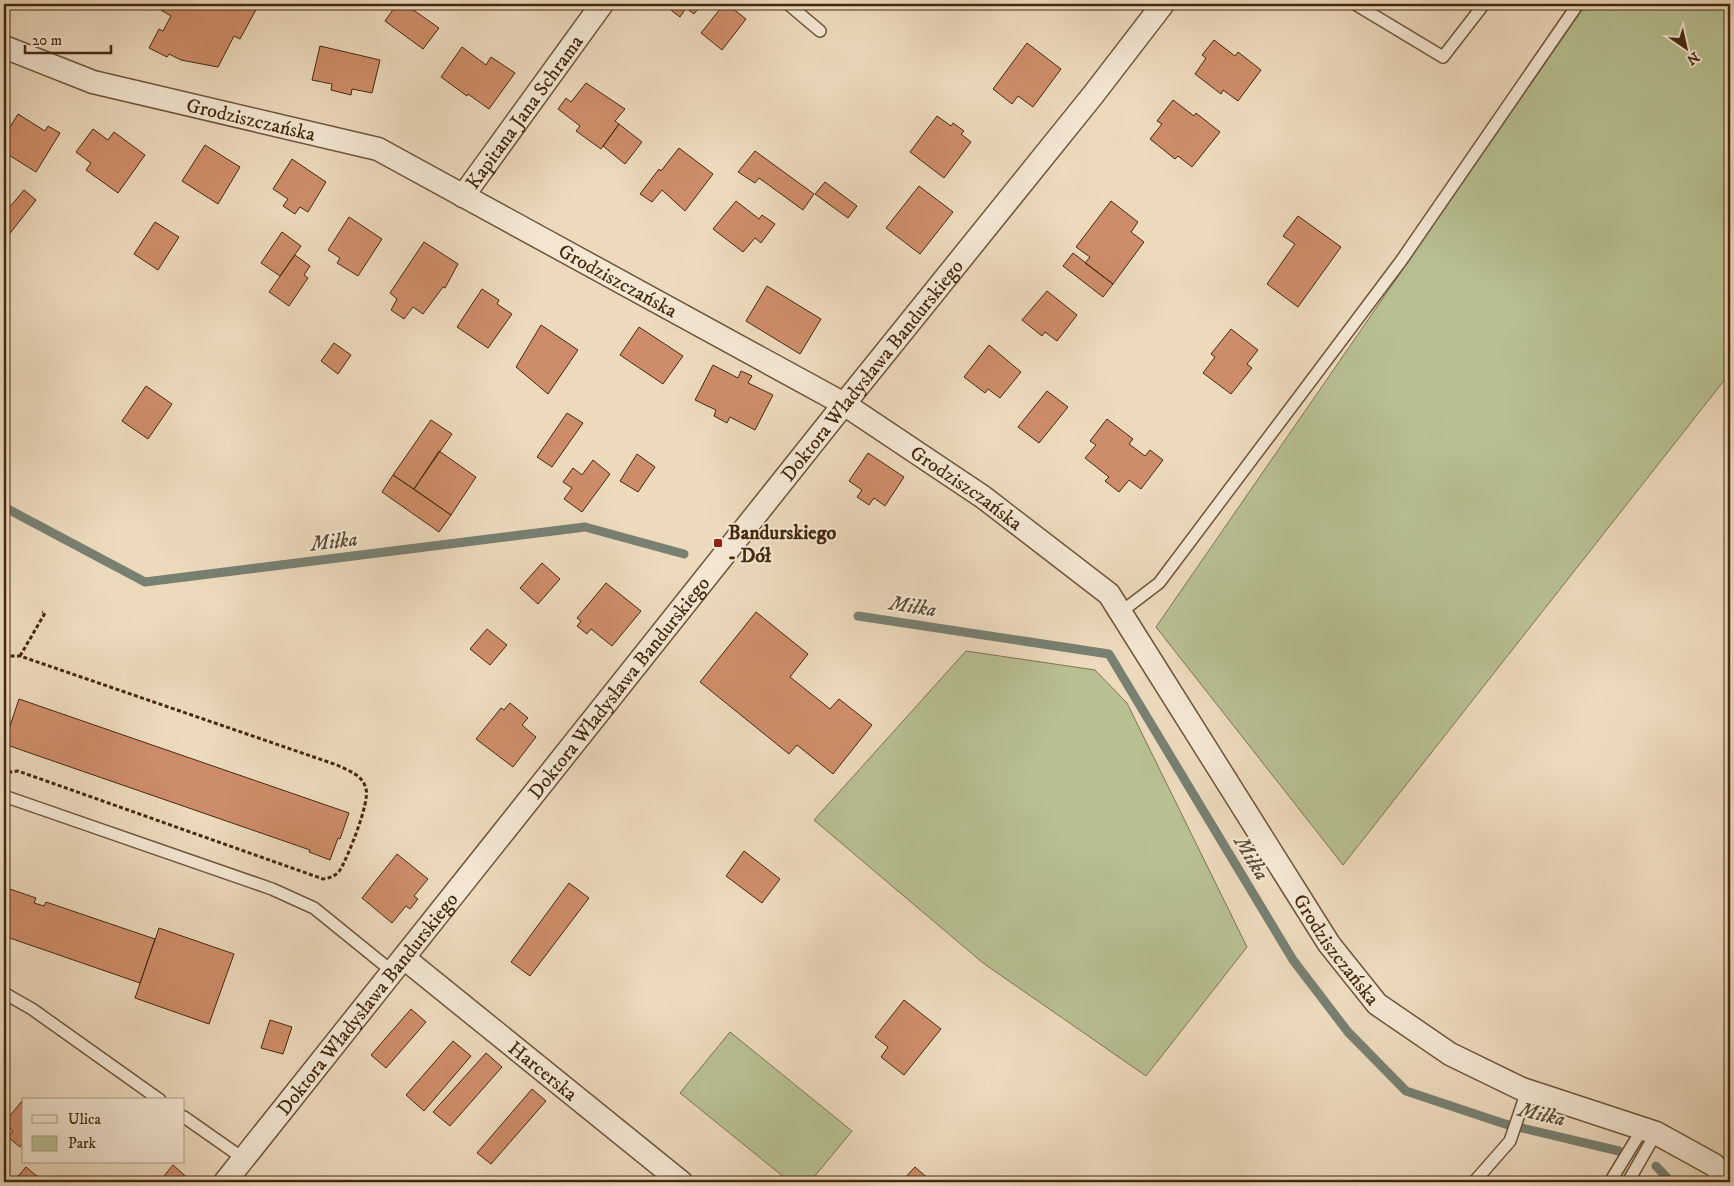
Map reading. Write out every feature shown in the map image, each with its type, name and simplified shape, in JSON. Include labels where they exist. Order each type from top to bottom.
[{"type":"street","name":"Kapitana Jana Schrama","points":[[463,196],[602,4]]},
{"type":"street","name":"Doktora Władysława Bandurskiego","points":[[225,1182],[844,404],[1087,103],[1163,4]]},
{"type":"street","name":"Grodziszczańska","points":[[4,47],[93,82],[378,149],[844,404],[984,497],[1109,594],[1329,944],[1377,1004],[1450,1054],[1527,1091],[1650,1130],[1714,1165],[1730,1182]]},
{"type":"street","name":"Harcerska","points":[[398,964],[681,1182]]},
{"type":"lane","points":[[788,4],[820,30]]},
{"type":"lane","points":[[1355,4],[1443,57],[1484,4]]},
{"type":"lane","points":[[1121,612],[1159,583],[1390,276],[1578,4]]},
{"type":"lane","points":[[4,796],[272,889],[314,908],[398,964]]},
{"type":"lane","points":[[4,993],[32,1009],[157,1098]]},
{"type":"lane","points":[[1474,1182],[1510,1141],[1527,1091]]},
{"type":"lane","points":[[185,1118],[244,1159]]},
{"type":"lane","points":[[1610,1182],[1650,1130]]},
{"type":"lane","points":[[1628,1182],[1650,1130]]},
{"type":"path","points":[[20,656],[45,614],[42,612]]},
{"type":"path","points":[[4,656],[20,656],[337,765],[356,774],[363,782],[368,798],[365,810],[340,870],[330,878],[323,878],[18,771],[4,773]]},
{"type":"green space","points":[[1586,4],[1730,4],[1730,373],[1343,865],[1156,627]]},
{"type":"green space","points":[[966,651],[1095,670],[1127,703],[1247,947],[1146,1076],[983,963],[814,820]]},
{"type":"green space","points":[[730,1032],[852,1131],[810,1182],[790,1182],[680,1093]]},
{"type":"building","points":[[164,4],[259,4],[240,39],[234,36],[218,67],[181,60],[169,54],[167,57],[149,48],[159,29],[163,31],[171,16],[161,10]]},
{"type":"building","points":[[397,4],[405,4],[439,28],[423,49],[385,21]]},
{"type":"building","points":[[663,4],[702,4],[694,14],[686,8],[680,17]]},
{"type":"building","points":[[724,4],[727,4],[746,19],[722,50],[701,33]]},
{"type":"building","points":[[1214,40],[1235,56],[1238,52],[1261,70],[1238,101],[1223,90],[1221,94],[1195,74],[1206,58],[1202,55]]},
{"type":"building","points":[[1027,43],[1061,69],[1033,107],[1018,96],[1012,104],[993,89]]},
{"type":"building","points":[[320,46],[380,60],[372,93],[352,89],[351,95],[331,90],[332,84],[312,80]]},
{"type":"building","points":[[462,47],[486,65],[491,57],[515,73],[489,109],[441,77]]},
{"type":"building","points":[[586,83],[625,109],[615,121],[619,124],[601,149],[576,131],[580,126],[558,109],[566,98],[571,102]]},
{"type":"building","points":[[1173,100],[1194,116],[1196,113],[1220,132],[1192,167],[1178,156],[1175,159],[1150,139],[1162,124],[1157,121]]},
{"type":"building","points":[[18,114],[45,131],[48,126],[60,133],[36,172],[4,152],[4,137]]},
{"type":"building","points":[[937,116],[951,126],[953,123],[964,131],[961,134],[971,142],[944,178],[910,152]]},
{"type":"building","points":[[619,124],[642,142],[625,164],[603,146]]},
{"type":"building","points":[[93,129],[108,140],[114,132],[145,155],[118,193],[86,170],[91,163],[76,152]]},
{"type":"building","points":[[205,145],[240,167],[218,204],[182,181]]},
{"type":"building","points":[[679,148],[713,174],[685,211],[662,190],[652,202],[640,194],[659,169],[661,171]]},
{"type":"building","points":[[755,151],[814,194],[803,210],[759,178],[755,183],[738,172]]},
{"type":"building","points":[[292,159],[326,182],[308,212],[300,207],[295,214],[283,206],[288,199],[273,189]]},
{"type":"building","points":[[825,182],[857,206],[848,218],[815,194]]},
{"type":"building","points":[[919,186],[953,212],[920,254],[886,228]]},
{"type":"building","points":[[24,190],[36,200],[4,241],[4,214]]},
{"type":"building","points":[[736,201],[759,219],[762,215],[775,224],[761,243],[755,238],[743,252],[713,229]]},
{"type":"building","points":[[1111,201],[1138,222],[1131,232],[1144,242],[1113,284],[1085,263],[1090,257],[1076,247]]},
{"type":"building","points":[[1298,216],[1341,247],[1298,307],[1267,284],[1295,244],[1283,236]]},
{"type":"building","points":[[349,217],[382,239],[358,276],[337,263],[340,258],[328,250]]},
{"type":"building","points":[[155,222],[179,237],[158,270],[134,254]]},
{"type":"building","points":[[282,232],[301,246],[280,276],[261,263]]},
{"type":"building","points":[[424,242],[458,264],[445,288],[443,287],[423,314],[413,307],[404,319],[391,310],[397,299],[390,293]]},
{"type":"building","points":[[1073,253],[1113,284],[1103,297],[1063,266]]},
{"type":"building","points":[[295,255],[310,266],[304,275],[308,278],[289,306],[269,292]]},
{"type":"building","points":[[767,286],[821,319],[800,354],[746,321]]},
{"type":"building","points":[[482,289],[499,300],[497,304],[512,314],[488,348],[457,327]]},
{"type":"building","points":[[1047,291],[1077,315],[1057,341],[1045,332],[1042,336],[1022,320]]},
{"type":"building","points":[[541,325],[578,350],[548,394],[516,367]]},
{"type":"building","points":[[639,327],[683,356],[663,384],[620,355]]},
{"type":"building","points":[[1231,329],[1258,350],[1247,364],[1252,368],[1231,394],[1203,373],[1215,357],[1211,354]]},
{"type":"building","points":[[334,343],[351,355],[338,374],[321,361]]},
{"type":"building","points":[[989,345],[1021,372],[1000,398],[988,389],[985,393],[964,377]]},
{"type":"building","points":[[713,365],[738,378],[741,371],[752,376],[748,383],[773,395],[755,430],[730,417],[727,423],[714,416],[716,410],[695,400]]},
{"type":"building","points":[[146,386],[172,404],[148,439],[122,421]]},
{"type":"building","points":[[1047,391],[1068,407],[1039,443],[1018,427]]},
{"type":"building","points":[[567,413],[583,423],[552,467],[537,457]]},
{"type":"building","points":[[1107,419],[1133,439],[1129,444],[1145,456],[1150,450],[1163,460],[1141,489],[1129,480],[1119,492],[1105,481],[1109,477],[1085,458],[1096,445],[1090,441]]},
{"type":"building","points":[[431,420],[452,434],[414,489],[393,475]]},
{"type":"building","points":[[439,451],[476,477],[451,515],[414,489]]},
{"type":"building","points":[[868,453],[904,477],[885,506],[874,498],[869,505],[857,497],[862,490],[849,481]]},
{"type":"building","points":[[637,454],[655,467],[638,492],[620,481]]},
{"type":"building","points":[[593,460],[610,474],[582,512],[564,499],[572,488],[563,482],[573,468],[582,475]]},
{"type":"building","points":[[393,475],[451,515],[439,532],[382,492]]},
{"type":"building","points":[[542,563],[560,579],[538,604],[520,588]]},
{"type":"building","points":[[606,583],[641,611],[612,646],[591,629],[587,634],[577,626],[581,621],[577,618]]},
{"type":"building","points":[[756,612],[808,654],[790,677],[830,709],[839,699],[872,725],[833,774],[797,745],[789,754],[700,682]]},
{"type":"building","points":[[487,629],[507,645],[490,665],[470,649]]},
{"type":"building","points":[[19,699],[349,813],[330,860],[309,852],[310,850],[4,744]]},
{"type":"building","points":[[510,703],[528,718],[522,725],[536,737],[513,767],[476,739],[501,708],[504,710]]},
{"type":"building","points":[[744,851],[780,879],[762,903],[726,876]]},
{"type":"building","points":[[397,854],[428,879],[414,896],[418,899],[410,909],[406,906],[392,923],[362,898]]},
{"type":"building","points":[[569,883],[589,898],[530,976],[511,962]]},
{"type":"building","points":[[4,887],[36,898],[34,903],[44,906],[46,902],[155,939],[140,983],[4,936]]},
{"type":"building","points":[[159,928],[234,954],[209,1024],[135,998]]},
{"type":"building","points":[[904,1000],[941,1029],[904,1075],[881,1057],[888,1047],[875,1037]]},
{"type":"building","points":[[411,1009],[426,1022],[386,1068],[371,1055]]},
{"type":"building","points":[[270,1020],[292,1027],[283,1054],[261,1048]]},
{"type":"building","points":[[453,1041],[471,1056],[424,1111],[406,1095]]},
{"type":"building","points":[[486,1053],[502,1067],[450,1126],[433,1112]]},
{"type":"building","points":[[532,1089],[546,1101],[491,1164],[477,1153]]},
{"type":"building","points":[[22,1101],[22,1144],[20,1147],[8,1137],[13,1131],[4,1123]]},
{"type":"building","points":[[173,1165],[191,1181],[159,1182]]},
{"type":"building","points":[[26,1167],[44,1182],[13,1182]]},
{"type":"building","points":[[915,1167],[932,1182],[901,1182]]},
{"type":"waterway","name":"Miłka","points":[[4,507],[145,582],[585,527],[684,554]]},
{"type":"waterway","name":"Miłka","points":[[858,616],[1109,654],[1293,960],[1348,1032],[1406,1091],[1505,1124],[1619,1151]]},
{"type":"waterway","name":"Miłka","points":[[1656,1166],[1671,1182]]},
{"type":"place","name":"Bandurskiego - Dół","points":[[718,543]]}]
